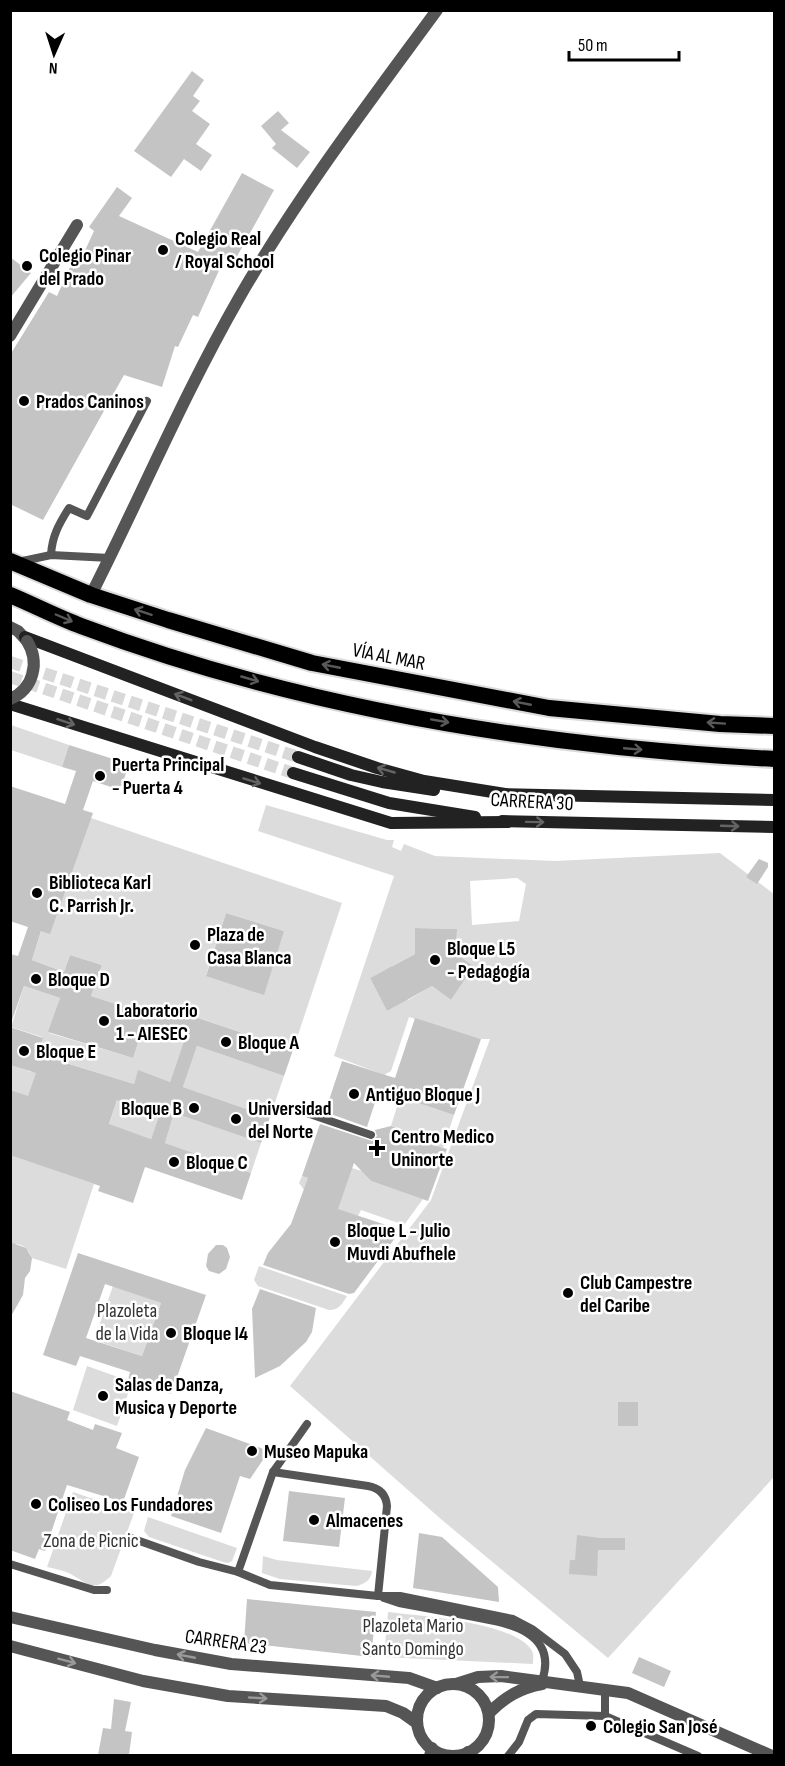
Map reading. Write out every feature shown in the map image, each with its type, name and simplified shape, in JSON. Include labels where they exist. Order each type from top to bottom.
[{"type":"highway","name":"VÍA AL MAR","points":[[12,562],[91,595],[312,663],[549,708],[720,724],[774,726]]},
{"type":"highway","points":[[10,595],[81,626],[178,658],[295,691],[373,709],[533,737],[605,746],[695,755],[774,759]]},
{"type":"main road","points":[[26,639],[315,747],[378,768],[424,781],[506,794]]},
{"type":"main road","points":[[10,704],[391,823],[508,822]]},
{"type":"main road","name":"CARRERA 30","points":[[298,758],[382,782],[436,791],[774,800]]},
{"type":"main road","name":"CARRERA 30","points":[[293,773],[389,803],[508,822],[774,827]]},
{"type":"street","points":[[91,595],[196,378],[239,298],[323,166],[436,10]]},
{"type":"street","points":[[10,336],[77,225]]},
{"type":"street","points":[[10,627],[26,639],[35,659],[34,670],[24,691],[10,699]]},
{"type":"street","name":"CARRERA 23","points":[[10,1617],[155,1650],[231,1664],[409,1678],[437,1688]]},
{"type":"street","points":[[10,1646],[143,1681],[228,1696],[386,1706],[403,1713],[417,1723]]},
{"type":"street","points":[[456,1684],[465,1686],[481,1696],[489,1713],[487,1732],[483,1740],[467,1754],[445,1755],[431,1752],[417,1723],[420,1706],[430,1692],[478,1677],[501,1676],[628,1693],[772,1755]]},
{"type":"street","points":[[489,1713],[519,1690],[541,1684],[562,1684]]},
{"type":"lane","points":[[51,555],[52,541],[57,527],[69,508],[87,516],[147,401]]},
{"type":"lane","points":[[12,562],[51,555],[110,558]]},
{"type":"lane","points":[[298,1110],[371,1135]]},
{"type":"lane","points":[[238,1572],[273,1472],[307,1424]]},
{"type":"lane","points":[[273,1472],[368,1486],[381,1491],[387,1501],[387,1506],[378,1596]]},
{"type":"lane","points":[[131,1538],[199,1562],[238,1572],[270,1585],[378,1596],[400,1596],[501,1616],[520,1622],[566,1654],[575,1667],[580,1686]]},
{"type":"lane","points":[[10,1564],[94,1590],[107,1590]]},
{"type":"lane","points":[[378,1596],[399,1603],[499,1622],[520,1629],[532,1636],[544,1652],[546,1666],[542,1680]]},
{"type":"lane","points":[[605,1689],[605,1716]]},
{"type":"lane","points":[[508,1755],[519,1742],[528,1720],[536,1714],[605,1716],[698,1755]]},
{"type":"green space","points":[[11,725],[69,745],[62,767],[11,750]]},
{"type":"green space","name":"Club Campestre del Caribe","points":[[266,805],[387,840],[394,840],[392,847],[401,851],[404,844],[435,856],[555,861],[720,853],[774,894],[774,1477],[608,1658],[442,1520],[290,1386],[431,1200],[490,1039],[481,1039],[409,1017],[391,1071],[384,1075],[334,1056],[394,876],[258,831]],"holes":[[[517,878],[526,884],[519,921],[472,925],[470,881]],[[415,928],[457,929],[456,954],[474,966],[451,1000],[432,986],[408,1000],[392,966],[415,954]],[[385,970],[401,1003],[387,1011],[370,978]]]},
{"type":"green space","points":[[91,818],[342,903],[293,1050],[161,1005],[156,1017],[91,996],[102,965],[70,955],[64,972],[32,960],[65,856]],"holes":[[[226,913],[284,931],[206,975]]]},
{"type":"green space","points":[[24,986],[60,998],[49,1033],[133,1058],[144,1025],[185,1038],[170,1082],[138,1071],[134,1084],[38,1054],[42,1037],[11,1027]]},
{"type":"green space","points":[[197,1046],[284,1076],[270,1117],[183,1087]]},
{"type":"green space","points":[[11,1065],[31,1072],[34,1065],[108,1128],[119,1094],[160,1113],[151,1139],[119,1128],[115,1139],[11,1090]]},
{"type":"green space","points":[[400,1097],[454,1115],[443,1148],[429,1144],[430,1138],[391,1126]]},
{"type":"green space","points":[[174,1113],[261,1143],[251,1173],[165,1143]]},
{"type":"green space","points":[[11,1155],[94,1184],[66,1269],[32,1258],[24,1247],[11,1244]]},
{"type":"green space","points":[[352,1168],[362,1171],[371,1181],[423,1199],[404,1225],[361,1210],[358,1216],[302,1198],[304,1190],[299,1183],[302,1176],[344,1190]]},
{"type":"green space","points":[[259,1266],[347,1296],[338,1308],[329,1310],[258,1286],[254,1280]]},
{"type":"green space","name":"Plazoleta de la Vida","points":[[113,1286],[161,1303],[142,1356],[94,1340]]},
{"type":"green space","name":"Salas de Danza, Musica y Deporte","points":[[87,1366],[132,1382],[117,1426],[73,1410]]},
{"type":"green space","name":"Zona de Picnic","points":[[73,1492],[134,1513],[111,1576],[101,1584],[89,1584],[65,1571],[47,1567]]},
{"type":"green space","name":"Zona de Picnic","points":[[148,1517],[237,1548],[232,1561],[223,1562],[149,1537],[144,1531]]},
{"type":"green space","points":[[263,1556],[277,1560],[372,1571],[367,1581],[356,1586],[280,1579],[262,1573]]},
{"type":"green space","name":"Plazoleta Mario Santo Domingo","points":[[388,1612],[466,1622],[507,1633],[523,1641],[532,1651],[533,1664],[384,1657]]},
{"type":"building","points":[[192,71],[204,80],[193,96],[200,101],[192,111],[210,124],[196,144],[212,155],[201,171],[184,159],[171,177],[134,151]]},
{"type":"building","points":[[278,111],[289,123],[281,130],[310,152],[297,168],[272,148],[276,144],[261,126]]},
{"type":"building","points":[[242,173],[274,190],[235,260],[226,255],[198,317],[193,315],[178,347],[175,346],[162,387],[124,375],[43,520],[10,504],[10,355],[49,292],[57,296],[71,265],[77,268],[94,231],[89,227],[117,187],[132,198],[119,216],[198,252]]},
{"type":"building","points":[[10,257],[31,273],[10,298]]},
{"type":"building","points":[[69,745],[129,764],[122,785],[117,789],[93,781],[83,810],[93,813],[50,934],[41,931],[32,960],[64,972],[70,955],[102,965],[91,996],[156,1017],[160,1005],[293,1050],[284,1076],[197,1046],[183,1087],[270,1117],[261,1143],[174,1113],[165,1143],[251,1173],[242,1200],[145,1167],[133,1203],[98,1191],[100,1186],[10,1155],[10,1090],[28,1096],[36,1073],[10,1065],[10,1027],[43,1038],[37,1054],[134,1084],[138,1070],[170,1082],[185,1038],[144,1025],[133,1058],[48,1032],[60,998],[24,986],[12,1020],[10,1020],[10,954],[18,956],[28,927],[10,921],[10,786],[65,804],[76,771],[62,767]],"holes":[[[117,1100],[160,1113],[151,1139],[109,1124]]]},
{"type":"building","points":[[759,859],[768,863],[768,867],[757,884],[746,877]]},
{"type":"building","points":[[226,913],[284,931],[264,995],[206,976]]},
{"type":"building","name":"Bloque L5 - Pedagogía","points":[[415,928],[457,929],[456,954],[474,966],[451,1000],[432,986],[387,1011],[370,978],[415,954]]},
{"type":"building","points":[[415,1018],[481,1039],[454,1115],[379,1090],[367,1127],[325,1112],[342,1061],[395,1078]]},
{"type":"building","points":[[320,1124],[372,1141],[377,1136],[375,1130],[391,1126],[430,1139],[429,1144],[447,1149],[428,1201],[371,1181],[354,1163],[338,1209],[401,1230],[354,1293],[349,1294],[263,1265],[268,1253],[291,1224],[308,1178],[302,1176]]},
{"type":"building","points":[[10,1242],[26,1248],[32,1258],[30,1271],[25,1278],[23,1295],[10,1318]]},
{"type":"building","points":[[216,1245],[223,1245],[227,1248],[230,1257],[226,1269],[219,1274],[209,1271],[206,1266],[208,1254]]},
{"type":"building","points":[[78,1253],[206,1295],[171,1394],[128,1380],[130,1372],[80,1356],[76,1366],[43,1355]],"holes":[[[105,1284],[161,1303],[142,1356],[86,1338]]]},
{"type":"building","points":[[260,1289],[316,1308],[312,1332],[306,1342],[280,1366],[255,1378],[252,1309]]},
{"type":"building","name":"Coliseo Los Fundadores","points":[[10,1391],[70,1412],[67,1420],[93,1430],[95,1424],[122,1433],[116,1448],[139,1457],[123,1502],[67,1485],[45,1551],[39,1549],[35,1559],[10,1550]]},
{"type":"building","points":[[618,1402],[638,1402],[638,1426],[618,1426]]},
{"type":"building","points":[[206,1428],[269,1451],[250,1479],[240,1476],[221,1533],[171,1516],[185,1470]]},
{"type":"building","name":"Almacenes","points":[[289,1491],[345,1498],[339,1547],[283,1541]]},
{"type":"building","points":[[419,1533],[442,1537],[498,1587],[499,1602],[413,1588]]},
{"type":"building","points":[[577,1535],[625,1538],[625,1550],[598,1550],[597,1576],[569,1574],[570,1560],[575,1560]]},
{"type":"building","points":[[247,1599],[376,1612],[371,1657],[244,1643]]},
{"type":"building","points":[[639,1657],[671,1671],[664,1687],[632,1673]]},
{"type":"building","points":[[114,1699],[131,1702],[125,1731],[132,1732],[129,1755],[98,1755],[103,1728],[111,1729]]},
{"type":"tunnel","points":[[10,662],[298,757]]},
{"type":"tunnel","points":[[10,677],[293,773]]},
{"type":"place","name":"Colegio Real / Royal School","points":[[163,250]]},
{"type":"place","name":"Colegio Pinar del Prado","points":[[27,266]]},
{"type":"place","name":"Prados Caninos","points":[[24,401]]},
{"type":"place","name":"Puerta Principal - Puerta 4","points":[[100,776]]},
{"type":"place","name":"Biblioteca Karl C. Parrish Jr.","points":[[37,893]]},
{"type":"place","name":"Plaza de Casa Blanca","points":[[195,945]]},
{"type":"place","name":"Bloque L5 - Pedagogía","points":[[435,960]]},
{"type":"place","name":"Bloque D","points":[[36,979]]},
{"type":"place","name":"Laboratorio 1 - AIESEC","points":[[104,1021]]},
{"type":"place","name":"Bloque A","points":[[226,1042]]},
{"type":"place","name":"Bloque E","points":[[24,1051]]},
{"type":"place","name":"Antiguo Bloque J","points":[[354,1094]]},
{"type":"place","name":"Bloque B","points":[[194,1108]]},
{"type":"place","name":"Universidad del Norte","points":[[236,1119]]},
{"type":"place","name":"Centro Medico Uninorte","points":[[377,1148]]},
{"type":"place","name":"Bloque C","points":[[174,1162]]},
{"type":"place","name":"Bloque L - Julio Muvdi Abufhele","points":[[335,1242]]},
{"type":"place","name":"Club Campestre del Caribe","points":[[568,1293]]},
{"type":"place","name":"Bloque I4","points":[[171,1333]]},
{"type":"place","name":"Salas de Danza, Musica y Deporte","points":[[103,1396]]},
{"type":"place","name":"Museo Mapuka","points":[[252,1451]]},
{"type":"place","name":"Coliseo Los Fundadores","points":[[36,1504]]},
{"type":"place","name":"Almacenes","points":[[314,1520]]},
{"type":"place","name":"Colegio San José","points":[[591,1726]]}]
